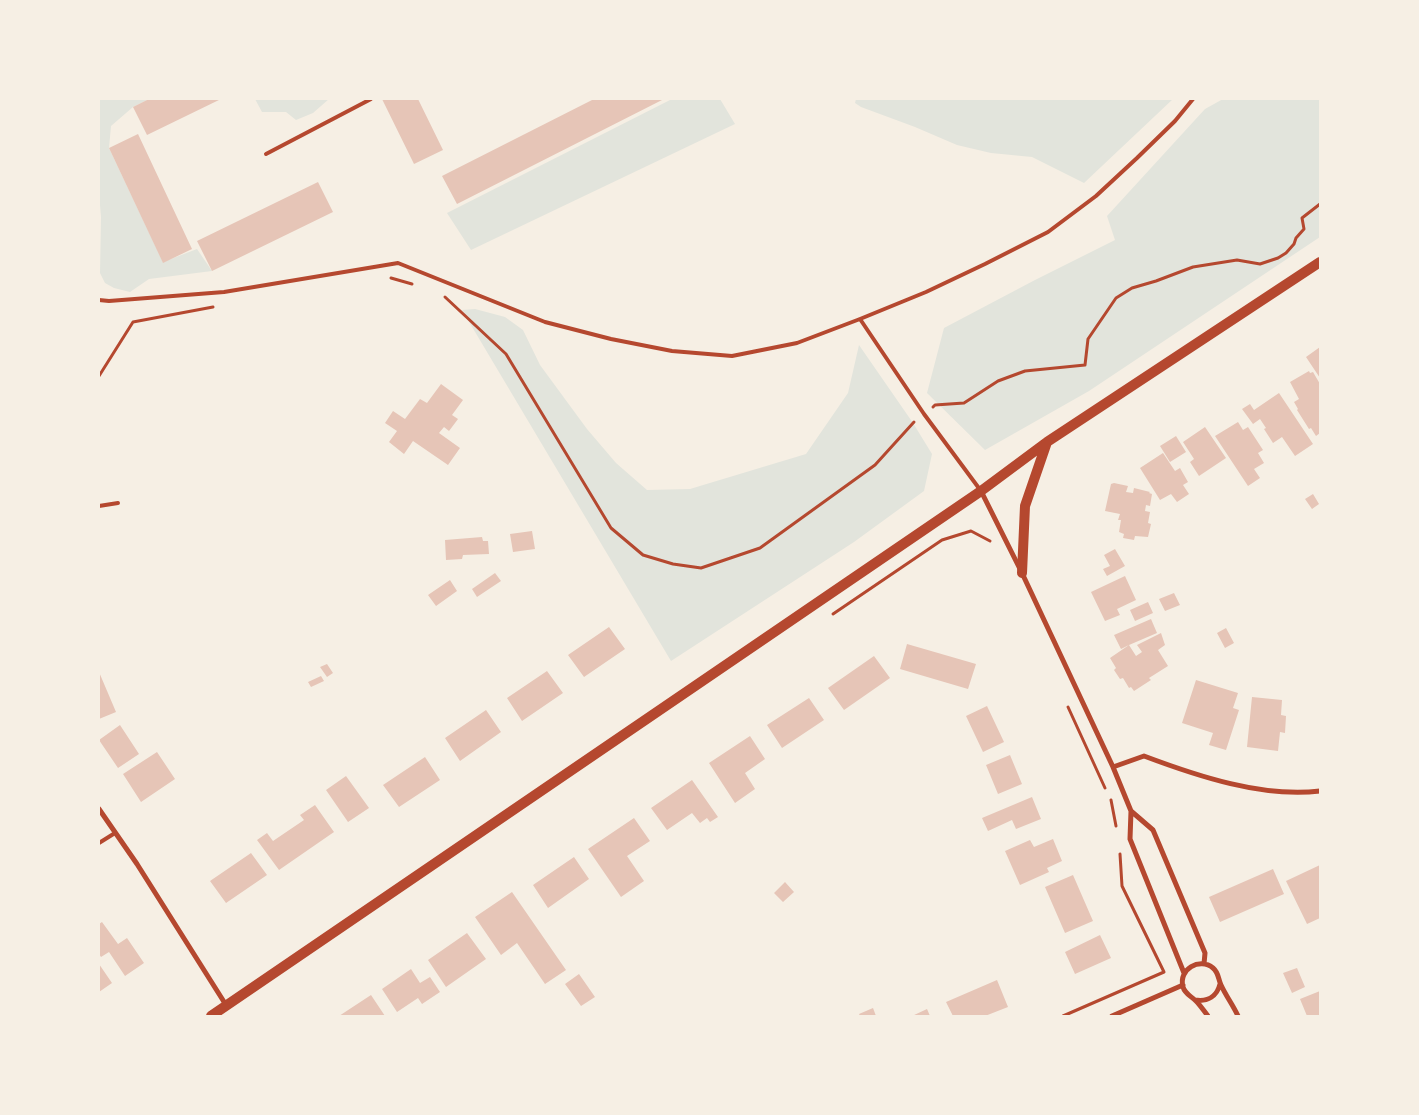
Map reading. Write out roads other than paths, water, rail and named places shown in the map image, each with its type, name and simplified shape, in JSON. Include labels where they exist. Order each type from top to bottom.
[{"type":"main road","points":[[212,1016],[981,491],[1046,442],[1320,262]]},
{"type":"main road","points":[[1022,573],[1025,506],[1046,442]]},
{"type":"street","points":[[981,491],[1022,573],[1113,767],[1131,811],[1130,839],[1184,973],[1182,984],[1187,994],[1195,1000],[1208,1016]]},
{"type":"street","points":[[1113,767],[1144,756],[1183,770],[1232,783],[1277,791],[1320,790]]},
{"type":"street","points":[[99,809],[137,864],[226,1006]]},
{"type":"street","points":[[1131,811],[1153,830],[1205,953],[1204,964]]},
{"type":"street","points":[[1184,973],[1192,966],[1204,964],[1217,972],[1220,983],[1238,1016]]},
{"type":"street","points":[[1195,1000],[1212,998],[1216,994],[1220,983]]},
{"type":"street","points":[[1112,1016],[1182,984]]},
{"type":"lane","points":[[266,154],[371,99]]},
{"type":"lane","points":[[99,300],[109,301],[224,292],[398,263],[545,322],[611,339],[672,351],[732,356],[798,343],[860,319],[926,292],[1048,232],[1096,196],[1138,158],[1175,121],[1193,99]]},
{"type":"lane","points":[[860,319],[924,414],[981,491]]},
{"type":"lane","points":[[99,506],[118,503]]},
{"type":"lane","points":[[99,843],[115,833]]}]
